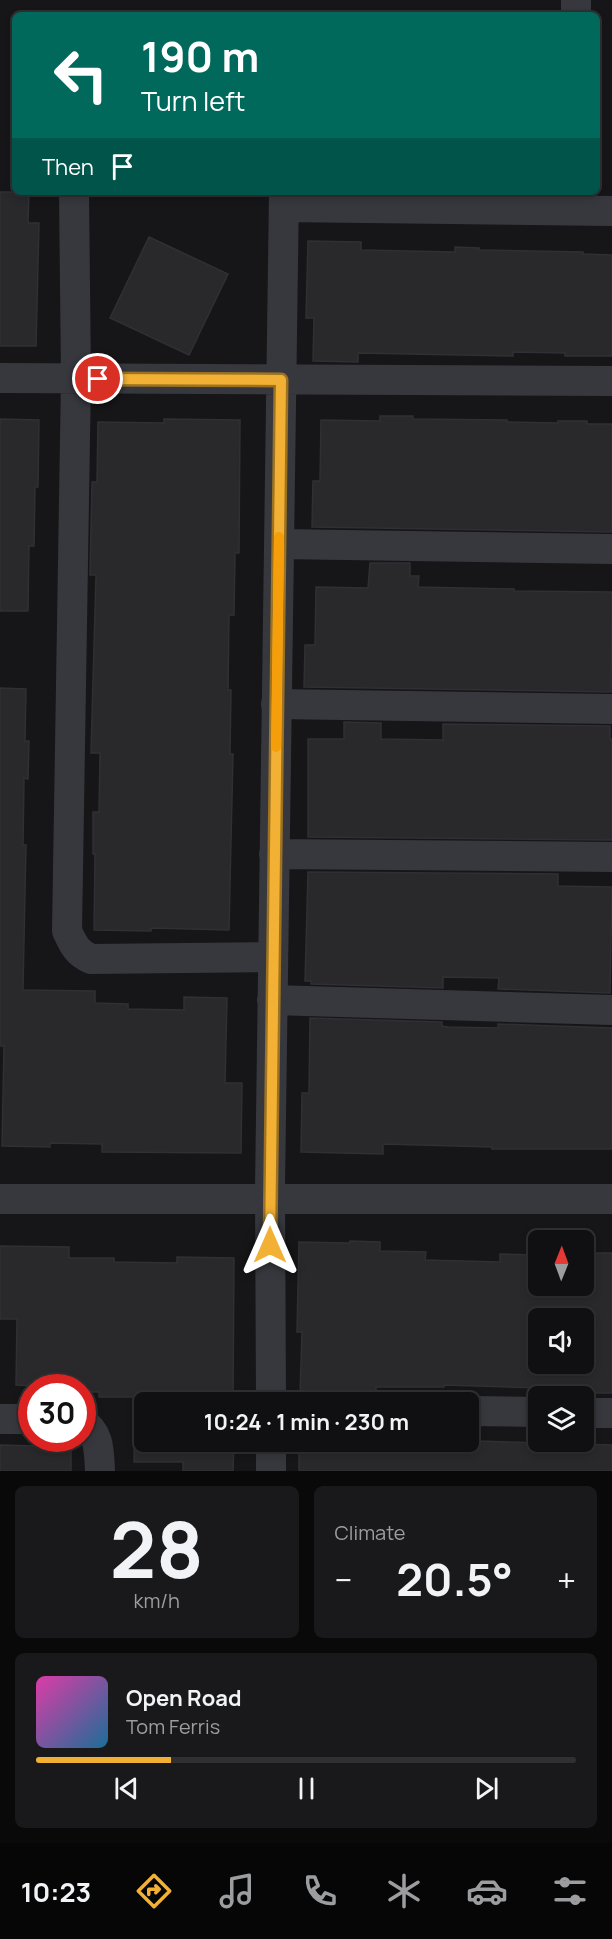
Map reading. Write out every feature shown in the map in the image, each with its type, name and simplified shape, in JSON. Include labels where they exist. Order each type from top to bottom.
[{"type":"street","points":[[74,195],[76,378],[67,931],[74,947],[83,956],[92,960],[273,957]]},
{"type":"street","points":[[271,1392],[272,1000],[284,199],[571,201],[612,211]]},
{"type":"street","points":[[0,378],[612,381]]},
{"type":"street","points":[[279,544],[612,549]]},
{"type":"street","points":[[276,704],[612,709]]},
{"type":"street","points":[[274,854],[612,857]]},
{"type":"street","points":[[272,1000],[612,1010]]},
{"type":"street","points":[[0,1199],[612,1199]]},
{"type":"street","points":[[479,1411],[528,1412]]},
{"type":"street","points":[[594,1413],[612,1413]]},
{"type":"street","points":[[0,1419],[18,1419]]},
{"type":"street","points":[[96,1441],[99,1447],[100,1471]]},
{"type":"street","points":[[271,1452],[271,1471]]},
{"type":"building","points":[[0,192],[12,192],[12,195],[29,195],[28,223],[39,223],[36,346],[0,346]]},
{"type":"building","points":[[149,237],[228,274],[189,355],[110,318]]},
{"type":"building","points":[[308,241],[361,242],[361,250],[455,252],[455,247],[612,255],[612,356],[565,356],[565,353],[513,352],[513,356],[358,353],[358,362],[313,361],[314,318],[306,318]]},
{"type":"building","points":[[380,416],[413,416],[413,419],[507,420],[507,422],[587,421],[587,424],[612,424],[612,532],[312,527],[313,481],[320,481],[321,420],[380,421]]},
{"type":"building","points":[[0,419],[39,420],[38,487],[35,487],[34,546],[29,546],[28,611],[0,611]]},
{"type":"building","points":[[164,419],[240,420],[239,553],[235,553],[234,615],[229,615],[228,690],[231,690],[230,754],[233,754],[229,930],[151,928],[151,931],[94,930],[93,812],[99,812],[100,753],[91,753],[96,575],[90,575],[92,482],[97,482],[98,422],[164,423]]},
{"type":"building","points":[[370,563],[410,563],[410,576],[419,576],[418,587],[612,592],[611,692],[304,687],[305,645],[315,645],[316,587],[368,588]]},
{"type":"building","points":[[0,688],[26,689],[25,741],[29,741],[28,779],[24,778],[23,845],[26,845],[23,990],[95,991],[95,1003],[128,1004],[128,1009],[184,1010],[184,997],[227,998],[225,1083],[242,1083],[241,1153],[102,1152],[102,1144],[50,1143],[50,1147],[2,1146],[4,1046],[0,1046]]},
{"type":"building","points":[[344,722],[381,723],[381,739],[443,740],[443,724],[610,726],[612,840],[308,837],[308,739],[344,739]]},
{"type":"building","points":[[308,872],[558,874],[558,886],[612,887],[610,993],[498,989],[499,978],[443,977],[443,988],[311,984],[311,981],[305,981]]},
{"type":"building","points":[[310,1018],[442,1022],[442,1026],[448,1027],[498,1028],[498,1024],[612,1028],[612,1149],[492,1149],[492,1147],[383,1144],[383,1154],[301,1152],[302,1093],[309,1093]]},
{"type":"building","points":[[299,1242],[380,1242],[380,1251],[426,1252],[425,1260],[500,1262],[500,1254],[528,1255],[528,1296],[594,1296],[594,1253],[612,1253],[612,1393],[594,1393],[594,1386],[528,1387],[444,1385],[444,1387],[376,1387],[376,1391],[300,1392],[302,1332],[297,1332]]},
{"type":"building","points":[[0,1246],[69,1247],[69,1258],[114,1258],[114,1262],[177,1263],[177,1257],[234,1258],[233,1392],[134,1392],[134,1397],[99,1397],[99,1392],[96,1392],[96,1374],[18,1374],[18,1385],[16,1385],[17,1319],[0,1319]]},
{"type":"building","points":[[479,1441],[528,1443],[528,1452],[594,1452],[594,1444],[612,1445],[612,1471],[299,1471],[299,1452],[479,1452]]},
{"type":"building","points":[[0,1445],[18,1446],[18,1452],[71,1452],[71,1471],[0,1471]]},
{"type":"building","points":[[134,1452],[234,1452],[233,1471],[183,1471],[183,1462],[134,1462]]},
{"type":"slow traffic","points":[[276,747],[279,537]]},
{"type":"route","points":[[98,379],[281,380],[270,1245]]}]
